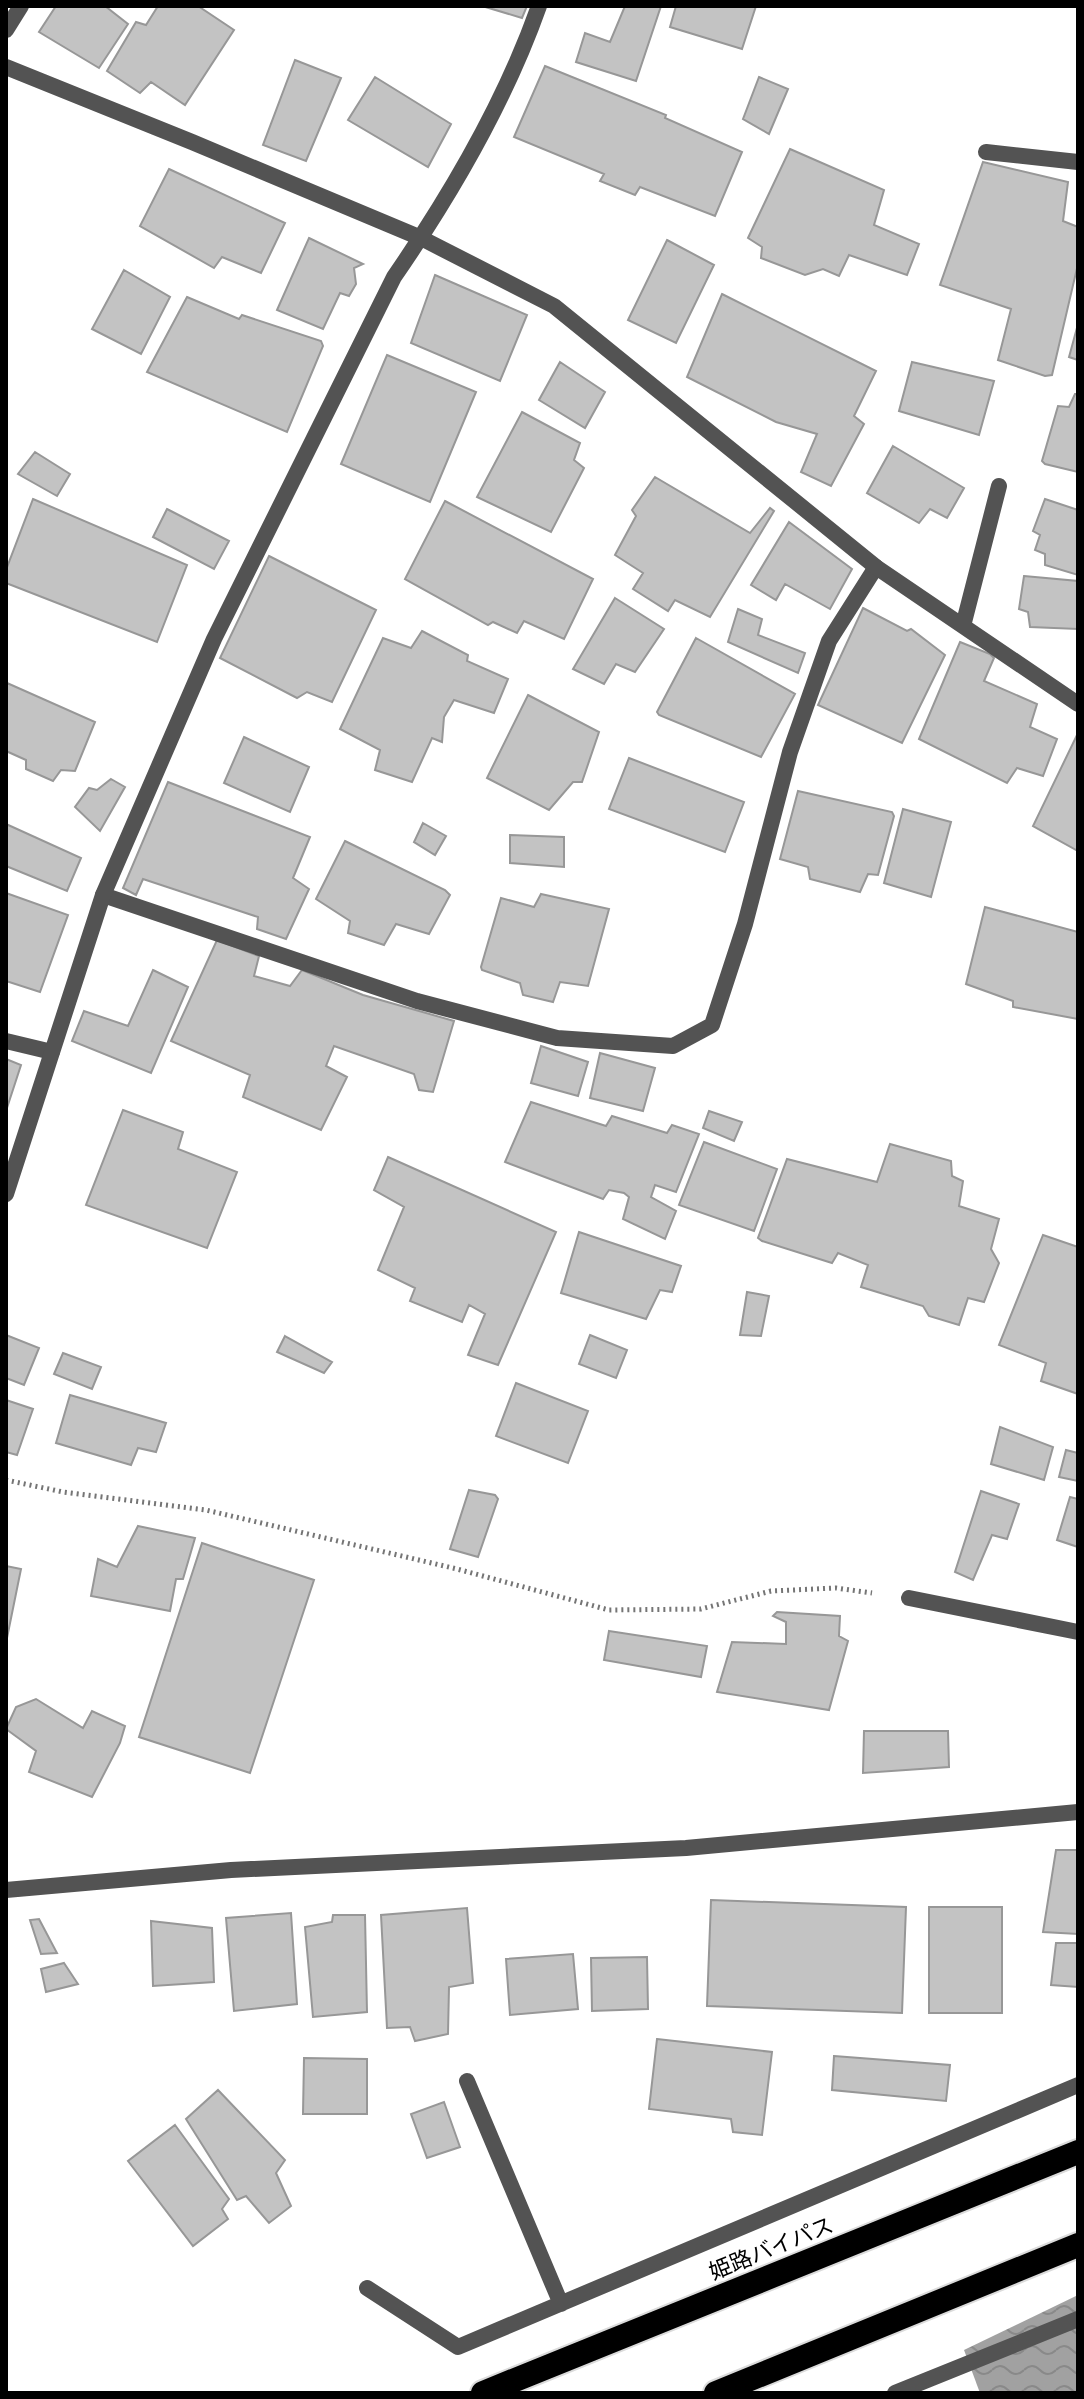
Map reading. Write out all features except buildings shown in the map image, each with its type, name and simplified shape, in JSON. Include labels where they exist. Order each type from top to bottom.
[{"type":"highway","name":"姫路バイパス","points":[[483,2393],[1078,2152]]},
{"type":"highway","points":[[716,2393],[1078,2245]]},
{"type":"street","points":[[6,30],[21,6]]},
{"type":"street","points":[[6,1194],[103,895],[214,639],[394,277],[467,161],[509,80],[539,6]]},
{"type":"street","points":[[6,67],[421,238],[554,306],[876,567],[1078,704]]},
{"type":"street","points":[[986,152],[1078,162]]},
{"type":"street","points":[[963,626],[999,486]]},
{"type":"street","points":[[103,895],[417,1001],[557,1038],[673,1046],[712,1025],[745,924],[790,752],[829,641],[876,567]]},
{"type":"street","points":[[6,1041],[52,1052]]},
{"type":"street","points":[[909,1598],[1078,1632]]},
{"type":"street","points":[[6,1890],[231,1870],[686,1848],[1078,1812]]},
{"type":"street","points":[[467,2081],[561,2304]]},
{"type":"street","points":[[367,2288],[458,2347],[1078,2085]]},
{"type":"street","points":[[895,2393],[1078,2319]]},
{"type":"path","points":[[6,1480],[63,1492],[206,1510],[457,1569],[609,1610],[701,1609],[771,1591],[836,1588],[909,1598]]},
{"type":"water","points":[[1078,2295],[1078,2393],[980,2393],[964,2350]]}]
